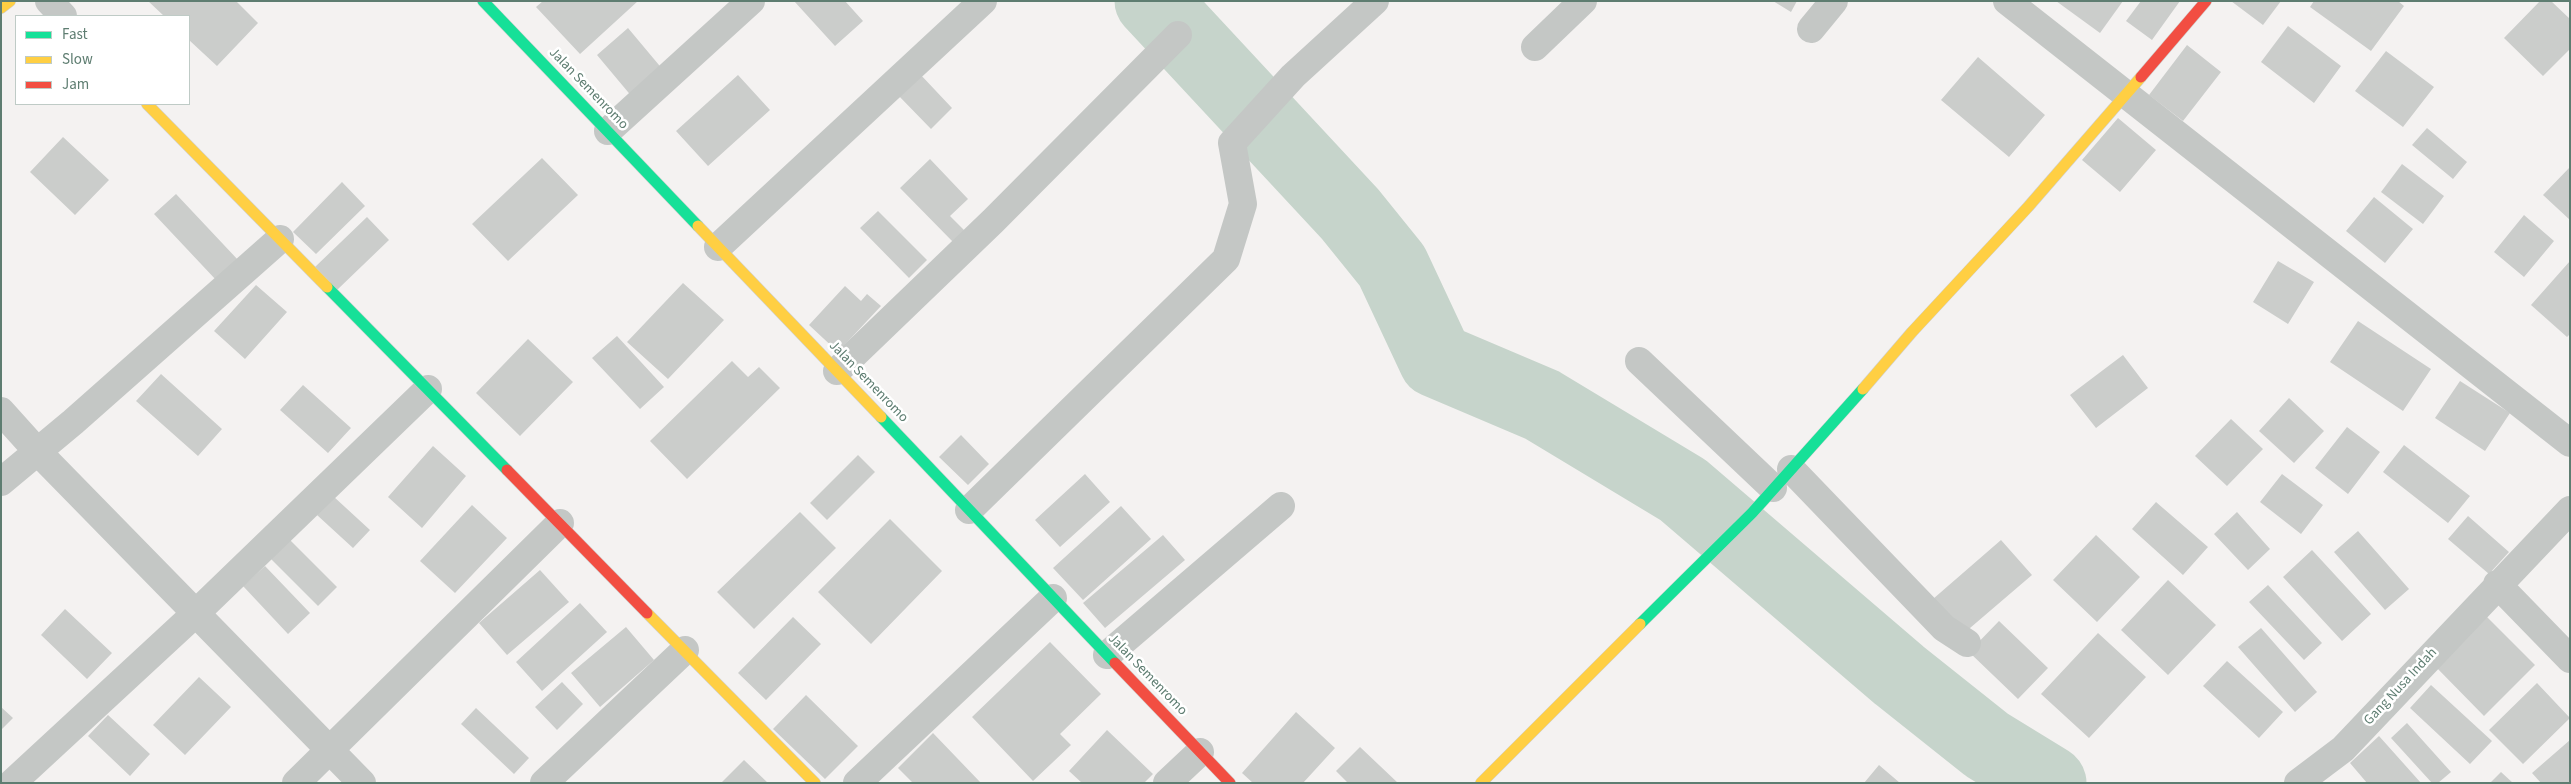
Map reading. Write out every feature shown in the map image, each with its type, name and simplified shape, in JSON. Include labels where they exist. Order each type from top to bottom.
[{"type":"street","points":[[1,8],[10,1]]},
{"type":"street","points":[[49,1],[62,15]]},
{"type":"street","name":"Jalan Semenromo","points":[[483,1],[1230,783]]},
{"type":"street","points":[[608,131],[750,1]]},
{"type":"street","points":[[718,247],[983,1]]},
{"type":"street","points":[[969,510],[1226,259],[1243,204],[1232,144],[1274,95],[1304,64],[1375,1]]},
{"type":"street","points":[[1535,47],[1583,1]]},
{"type":"street","points":[[1811,29],[1834,1]]},
{"type":"street","points":[[2007,1],[2570,443]]},
{"type":"street","points":[[1481,783],[1752,513],[1849,406],[1912,332],[2028,207],[2206,1]]},
{"type":"street","points":[[837,371],[993,221],[1178,36]]},
{"type":"street","points":[[147,105],[816,783]]},
{"type":"street","points":[[1,482],[73,422],[280,239]]},
{"type":"street","points":[[1639,361],[1782,479],[1944,628],[1967,643]]},
{"type":"street","points":[[12,783],[196,613],[428,389]]},
{"type":"street","points":[[1,411],[37,451],[362,783]]},
{"type":"street","points":[[1107,655],[1280,506]]},
{"type":"street","name":"Gang Nusa Indah","points":[[2298,783],[2343,749],[2497,584],[2570,510]]},
{"type":"street","points":[[296,783],[560,523]]},
{"type":"street","points":[[2497,584],[2570,659]]},
{"type":"street","points":[[857,783],[1053,598]]},
{"type":"street","points":[[544,783],[685,650]]},
{"type":"street","points":[[1167,783],[1200,752]]},
{"type":"building","points":[[148,1],[236,1],[258,23],[217,66],[190,41],[190,15],[163,15]]},
{"type":"building","points":[[543,1],[638,1],[580,54],[536,7]]},
{"type":"building","points":[[794,1],[845,1],[863,21],[835,46]]},
{"type":"building","points":[[1773,1],[1797,1],[1791,12]]},
{"type":"building","points":[[2056,1],[2123,1],[2100,33]]},
{"type":"building","points":[[2141,1],[2180,1],[2152,40],[2126,21]]},
{"type":"building","points":[[2231,1],[2281,1],[2263,25]]},
{"type":"building","points":[[2314,1],[2398,1],[2404,6],[2371,51],[2310,7]]},
{"type":"building","points":[[2540,1],[2551,1],[2570,19],[2570,49],[2543,76],[2504,38]]},
{"type":"building","points":[[2288,26],[2341,66],[2314,103],[2261,62]]},
{"type":"building","points":[[628,28],[664,71],[633,98],[597,55]]},
{"type":"building","points":[[2187,45],[2221,72],[2183,121],[2149,95]]},
{"type":"building","points":[[2386,51],[2434,87],[2403,127],[2355,91]]},
{"type":"building","points":[[1978,57],[2045,115],[2009,157],[1941,100]]},
{"type":"building","points":[[919,73],[952,108],[931,129],[897,94]]},
{"type":"building","points":[[738,75],[770,110],[708,166],[676,131]]},
{"type":"building","points":[[2118,118],[2156,150],[2120,192],[2082,160]]},
{"type":"building","points":[[2427,128],[2467,162],[2453,179],[2412,145]]},
{"type":"building","points":[[63,137],[109,180],[75,215],[30,172]]},
{"type":"building","points":[[542,158],[578,195],[508,261],[472,224]]},
{"type":"building","points":[[930,159],[968,199],[950,216],[965,231],[953,242],[900,188]]},
{"type":"building","points":[[2402,164],[2444,196],[2423,224],[2381,192]]},
{"type":"building","points":[[2570,167],[2570,220],[2543,195]]},
{"type":"building","points":[[342,182],[365,206],[316,254],[293,232]]},
{"type":"building","points":[[176,194],[239,261],[217,281],[154,214]]},
{"type":"building","points":[[2374,197],[2413,229],[2385,263],[2346,231]]},
{"type":"building","points":[[878,211],[927,260],[909,278],[860,228]]},
{"type":"building","points":[[2524,215],[2554,241],[2524,277],[2494,252]]},
{"type":"building","points":[[367,217],[389,240],[337,290],[315,267]]},
{"type":"building","points":[[2278,261],[2314,282],[2288,324],[2253,302]]},
{"type":"building","points":[[2570,261],[2570,334],[2567,337],[2531,305]]},
{"type":"building","points":[[683,283],[724,320],[668,379],[627,342]]},
{"type":"building","points":[[256,285],[287,312],[245,359],[214,331]]},
{"type":"building","points":[[845,286],[861,301],[867,294],[881,306],[838,352],[809,325]]},
{"type":"building","points":[[2358,321],[2431,369],[2403,411],[2330,362]]},
{"type":"building","points":[[617,336],[664,387],[640,409],[592,358]]},
{"type":"building","points":[[528,339],[573,382],[520,436],[476,393]]},
{"type":"building","points":[[2123,355],[2148,388],[2096,428],[2070,395]]},
{"type":"building","points":[[732,361],[748,377],[759,367],[780,388],[687,479],[650,441]]},
{"type":"building","points":[[161,374],[222,429],[198,456],[136,401]]},
{"type":"building","points":[[2460,381],[2510,413],[2485,451],[2435,418]]},
{"type":"building","points":[[303,385],[351,428],[328,453],[280,410]]},
{"type":"building","points":[[2289,398],[2324,431],[2294,463],[2259,431]]},
{"type":"building","points":[[2231,419],[2263,449],[2227,486],[2195,456]]},
{"type":"building","points":[[2347,427],[2380,452],[2348,494],[2315,468]]},
{"type":"building","points":[[961,435],[989,464],[968,485],[939,457]]},
{"type":"building","points":[[2404,445],[2470,496],[2448,523],[2383,472]]},
{"type":"building","points":[[433,446],[466,476],[422,528],[388,497]]},
{"type":"building","points":[[858,455],[875,472],[827,520],[810,503]]},
{"type":"building","points":[[1085,474],[1110,502],[1060,547],[1035,520]]},
{"type":"building","points":[[2282,474],[2323,505],[2301,534],[2260,502]]},
{"type":"building","points":[[333,496],[370,530],[353,548],[317,515]]},
{"type":"building","points":[[2156,502],[2208,547],[2183,575],[2132,529]]},
{"type":"building","points":[[472,505],[507,538],[455,593],[420,561]]},
{"type":"building","points":[[1121,506],[1151,539],[1083,600],[1053,568]]},
{"type":"building","points":[[800,512],[836,548],[754,629],[717,592]]},
{"type":"building","points":[[2237,512],[2270,549],[2248,570],[2214,534]]},
{"type":"building","points":[[2468,516],[2509,552],[2489,574],[2448,539]]},
{"type":"building","points":[[890,519],[942,571],[871,644],[818,592]]},
{"type":"building","points":[[2358,531],[2409,589],[2385,610],[2334,552]]},
{"type":"building","points":[[1163,535],[1185,560],[1105,628],[1083,603]]},
{"type":"building","points":[[2096,535],[2140,577],[2097,622],[2053,580]]},
{"type":"building","points":[[290,540],[337,587],[318,606],[271,559]]},
{"type":"building","points":[[2001,540],[2032,575],[1963,634],[1933,599]]},
{"type":"building","points":[[2312,550],[2371,614],[2342,641],[2283,577]]},
{"type":"building","points":[[265,566],[310,613],[288,634],[243,586]]},
{"type":"building","points":[[540,570],[569,602],[507,655],[479,623]]},
{"type":"building","points":[[2168,580],[2216,625],[2168,675],[2121,630]]},
{"type":"building","points":[[2268,585],[2322,643],[2304,660],[2249,602]]},
{"type":"building","points":[[580,603],[607,632],[542,691],[516,662]]},
{"type":"building","points":[[65,609],[112,653],[87,679],[41,635]]},
{"type":"building","points":[[2485,615],[2535,665],[2484,716],[2434,665]]},
{"type":"building","points":[[793,617],[821,644],[766,700],[738,673]]},
{"type":"building","points":[[1999,621],[2048,668],[2018,699],[1969,652]]},
{"type":"building","points":[[626,627],[654,660],[600,707],[571,673]]},
{"type":"building","points":[[2261,628],[2317,692],[2295,712],[2238,647]]},
{"type":"building","points":[[2098,633],[2146,677],[2089,738],[2041,694]]},
{"type":"building","points":[[1050,642],[1101,694],[1060,734],[1071,745],[1033,781],[972,717]]},
{"type":"building","points":[[2227,661],[2283,712],[2259,738],[2203,686]]},
{"type":"building","points":[[199,677],[231,707],[185,755],[153,725]]},
{"type":"building","points":[[562,682],[583,704],[557,730],[535,707]]},
{"type":"building","points":[[2537,683],[2570,718],[2523,764],[2489,730]]},
{"type":"building","points":[[2431,685],[2492,741],[2470,764],[2410,708]]},
{"type":"building","points":[[806,695],[858,746],[825,779],[773,729]]},
{"type":"building","points":[[1,707],[13,718],[1,730]]},
{"type":"building","points":[[476,708],[529,758],[514,774],[461,724]]},
{"type":"building","points":[[1296,712],[1335,748],[1303,783],[1253,783],[1242,773]]},
{"type":"building","points":[[108,715],[150,754],[130,776],[88,736]]},
{"type":"building","points":[[2407,723],[2451,772],[2438,783],[2432,783],[2391,738]]},
{"type":"building","points":[[1107,730],[1153,774],[1144,783],[1082,783],[1069,771]]},
{"type":"building","points":[[933,733],[981,783],[913,783],[898,768]]},
{"type":"building","points":[[2379,736],[2421,783],[2367,783],[2350,763]]},
{"type":"building","points":[[2570,740],[2570,783],[2541,783],[2532,773]]},
{"type":"building","points":[[1360,747],[1398,783],[1348,783],[1336,771]]},
{"type":"building","points":[[744,760],[768,783],[721,783]]},
{"type":"building","points":[[1879,765],[1900,783],[1864,783]]},
{"type":"building","points":[[2501,772],[2513,783],[2490,783]]},
{"type":"waterway","points":[[1152,1],[1350,214],[1392,266],[1436,360],[1542,405],[1683,490],[1899,675],[1987,745],[2049,783]]},
{"type":"traffic: fast","points":[[483,1],[698,226]]},
{"type":"traffic: fast","points":[[327,287],[507,470]]},
{"type":"traffic: fast","points":[[1640,624],[1752,513],[1863,389]]},
{"type":"traffic: fast","points":[[881,417],[1115,663]]},
{"type":"traffic: slow","points":[[1,8],[10,1]]},
{"type":"traffic: slow","points":[[1863,389],[1912,332],[2028,207],[2141,77]]},
{"type":"traffic: slow","points":[[148,105],[327,287]]},
{"type":"traffic: slow","points":[[698,226],[881,417]]},
{"type":"traffic: slow","points":[[647,613],[815,783]]},
{"type":"traffic: slow","points":[[1481,783],[1640,624]]},
{"type":"traffic: jam","points":[[2141,77],[2206,1]]},
{"type":"traffic: jam","points":[[507,470],[647,613]]},
{"type":"traffic: jam","points":[[1115,663],[1230,783]]}]
